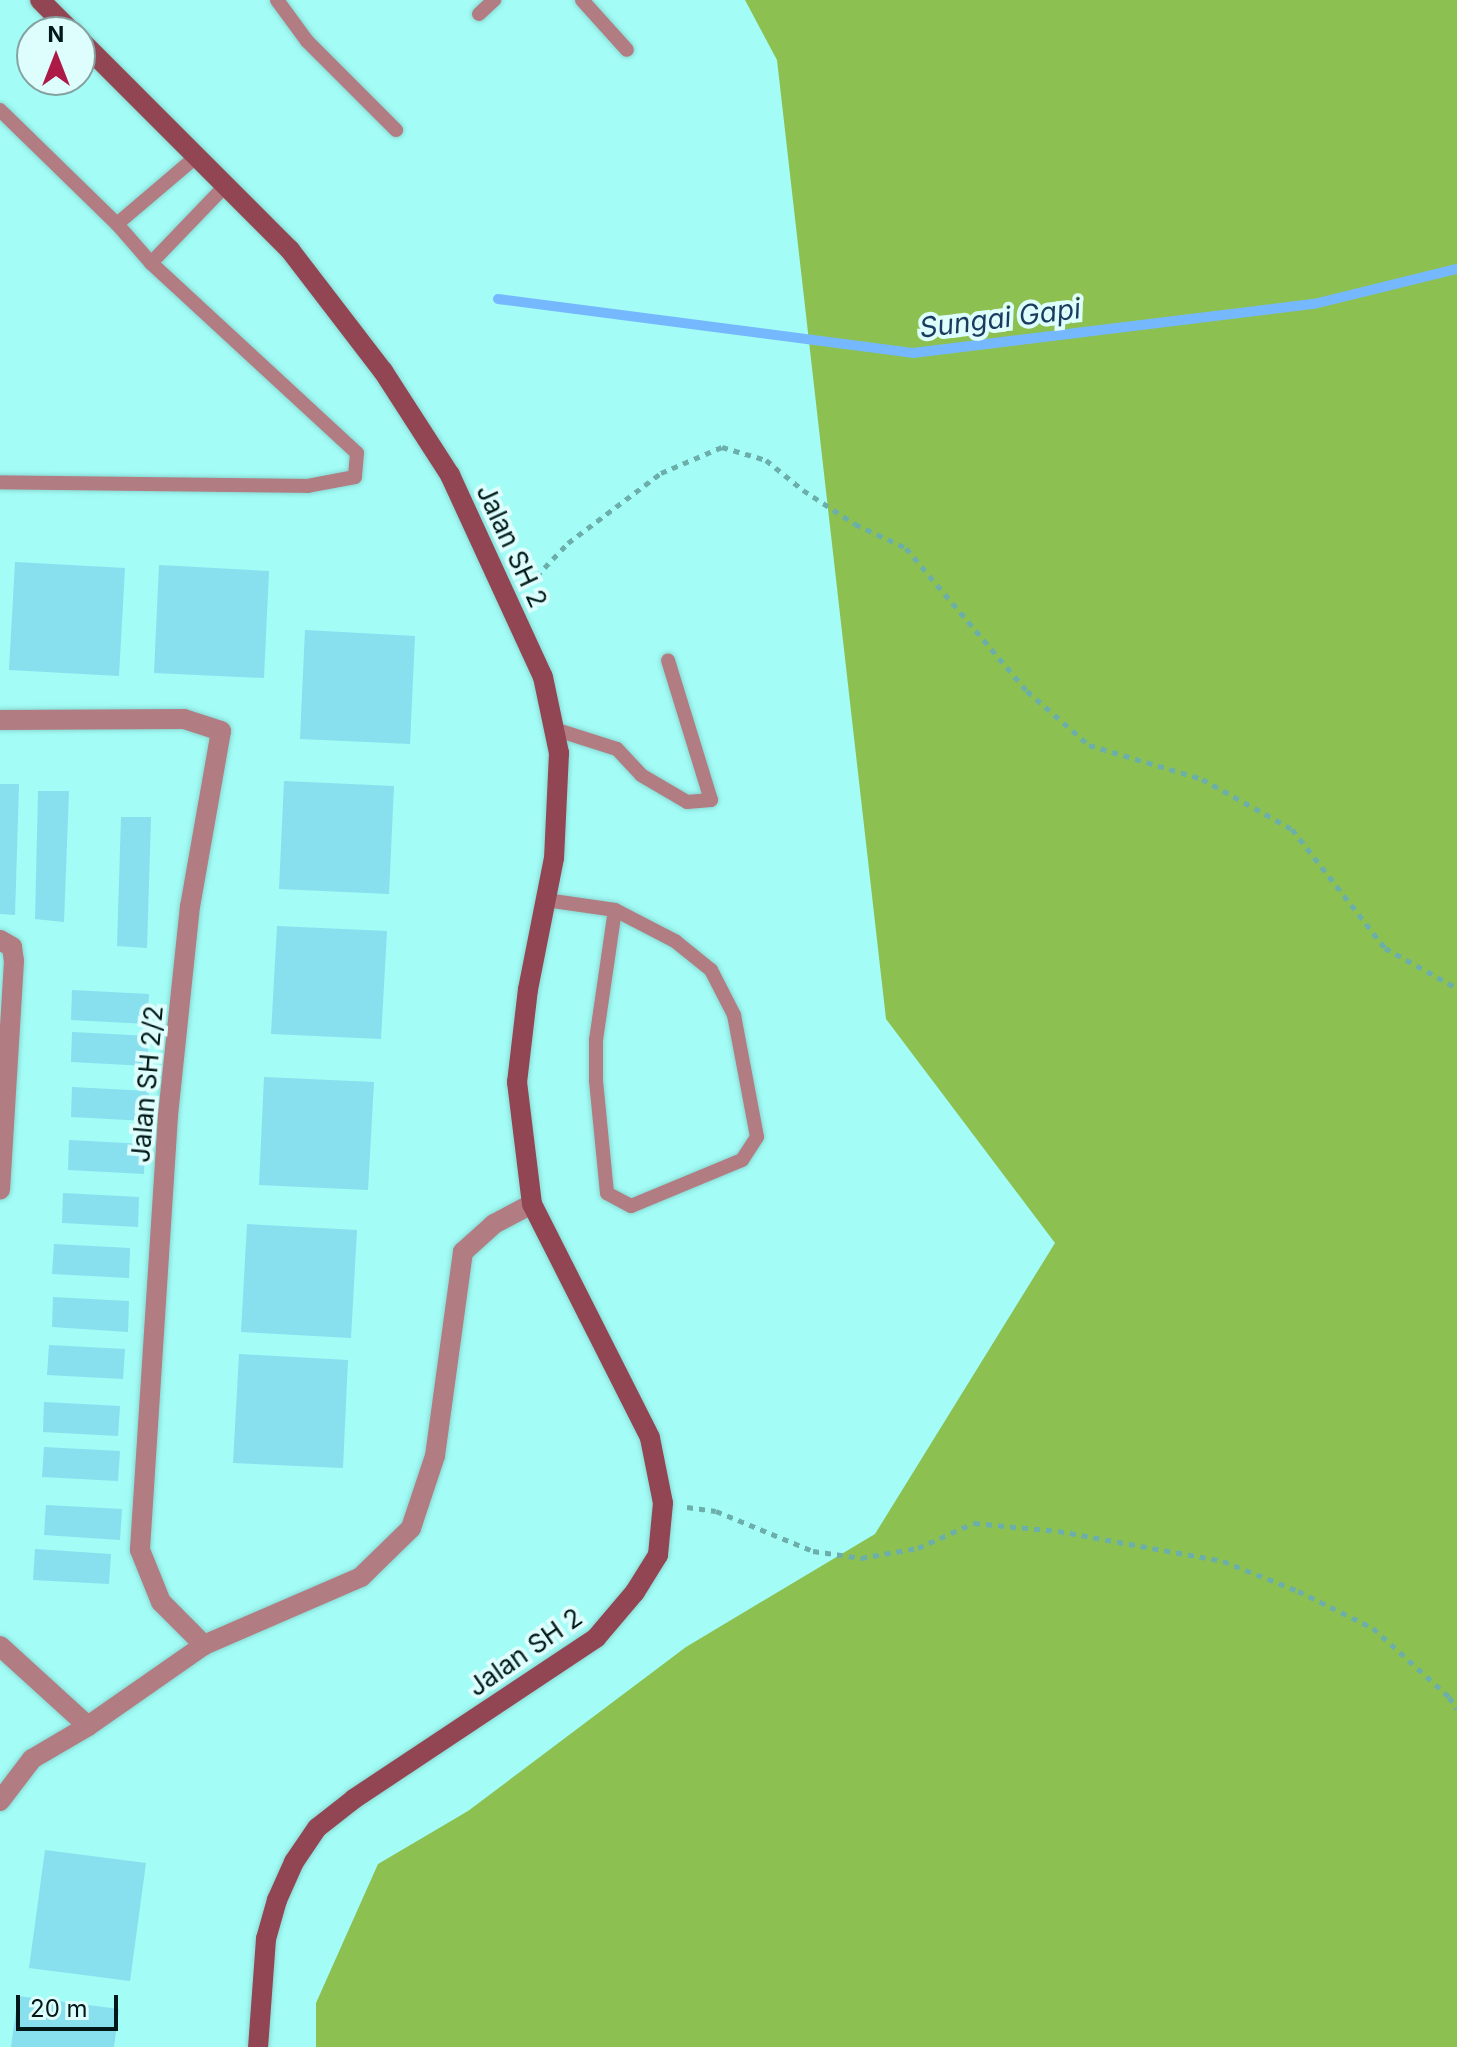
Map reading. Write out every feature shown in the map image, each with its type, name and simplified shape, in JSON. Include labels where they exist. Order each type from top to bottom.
[{"type":"street","points":[[40,0],[56,16]]},
{"type":"street","name":"Jalan SH 2","points":[[96,56],[290,250],[383,371],[450,475],[543,677],[559,753],[554,858],[528,989],[517,1082],[532,1204],[650,1438],[663,1503],[658,1555],[635,1592],[596,1638],[354,1799],[317,1828],[294,1862],[277,1900],[266,1939],[258,2047]]},
{"type":"street","name":"Jalan SH 2/2","points":[[0,720],[184,719],[221,731],[190,906],[168,1116],[140,1550],[161,1602],[204,1645]]},
{"type":"street","points":[[0,1190],[14,961],[6,943]]},
{"type":"street","points":[[0,1801],[32,1759],[88,1726],[204,1645],[361,1577],[411,1528],[435,1456],[463,1252],[494,1224],[532,1204]]},
{"type":"street","points":[[0,1646],[88,1726]]},
{"type":"lane","points":[[277,0],[307,41],[396,130]]},
{"type":"lane","points":[[479,14],[494,0]]},
{"type":"lane","points":[[582,0],[627,50]]},
{"type":"lane","points":[[0,110],[117,224],[151,263],[357,453],[355,477],[308,486],[0,482]]},
{"type":"lane","points":[[117,224],[198,155]]},
{"type":"lane","points":[[151,263],[226,185]]},
{"type":"lane","points":[[554,729],[617,749],[641,775],[687,802],[711,800],[668,660]]},
{"type":"lane","points":[[546,900],[615,910],[675,941],[711,970],[734,1015],[757,1137],[742,1160],[631,1206],[607,1193],[596,1080],[596,1040],[615,910]]},
{"type":"path","points":[[511,604],[568,543],[661,473],[722,447],[766,460],[803,490],[855,524],[906,548],[1027,691],[1089,745],[1202,779],[1292,829],[1385,948],[1457,988]]},
{"type":"path","points":[[663,1503],[716,1511],[813,1551],[861,1558],[918,1548],[974,1523],[1058,1531],[1223,1561],[1298,1591],[1373,1628],[1449,1697],[1457,1709]]},
{"type":"green space","points":[[745,0],[1457,0],[1457,2047],[316,2047],[316,2003],[378,1864],[468,1811],[686,1647],[875,1534],[1055,1243],[886,1019],[777,60]]},
{"type":"building","points":[[15,562],[125,568],[119,676],[9,670]]},
{"type":"building","points":[[159,565],[269,571],[264,678],[154,673]]},
{"type":"building","points":[[305,630],[415,636],[410,744],[300,739]]},
{"type":"building","points":[[284,781],[394,786],[389,894],[279,889]]},
{"type":"building","points":[[0,784],[19,784],[15,915],[0,914]]},
{"type":"building","points":[[38,791],[69,791],[64,922],[35,919]]},
{"type":"building","points":[[121,817],[151,817],[147,948],[117,946]]},
{"type":"building","points":[[277,926],[387,931],[381,1039],[271,1034]]},
{"type":"building","points":[[72,990],[149,994],[147,1024],[71,1020]]},
{"type":"building","points":[[72,1032],[149,1036],[147,1066],[71,1062]]},
{"type":"building","points":[[264,1077],[374,1082],[368,1190],[259,1185]]},
{"type":"building","points":[[72,1087],[149,1091],[147,1121],[71,1117]]},
{"type":"building","points":[[69,1140],[145,1144],[144,1174],[68,1170]]},
{"type":"building","points":[[63,1193],[139,1197],[138,1227],[62,1223]]},
{"type":"building","points":[[247,1224],[357,1230],[351,1338],[241,1332]]},
{"type":"building","points":[[54,1244],[130,1248],[129,1278],[52,1274]]},
{"type":"building","points":[[53,1297],[129,1301],[128,1332],[52,1327]]},
{"type":"building","points":[[49,1345],[125,1349],[123,1379],[47,1375]]},
{"type":"building","points":[[239,1354],[348,1360],[343,1468],[233,1463]]},
{"type":"building","points":[[44,1402],[120,1406],[118,1436],[43,1432]]},
{"type":"building","points":[[44,1447],[120,1451],[118,1481],[42,1477]]},
{"type":"building","points":[[46,1505],[122,1509],[120,1540],[44,1535]]},
{"type":"building","points":[[35,1549],[111,1554],[109,1584],[33,1580]]},
{"type":"building","points":[[45,1850],[146,1863],[130,1981],[29,1968]]},
{"type":"building","points":[[18,1996],[119,2009],[114,2047],[11,2047]]},
{"type":"waterway","name":"Sungai Gapi","points":[[498,299],[913,353],[1314,304],[1457,269]]}]
